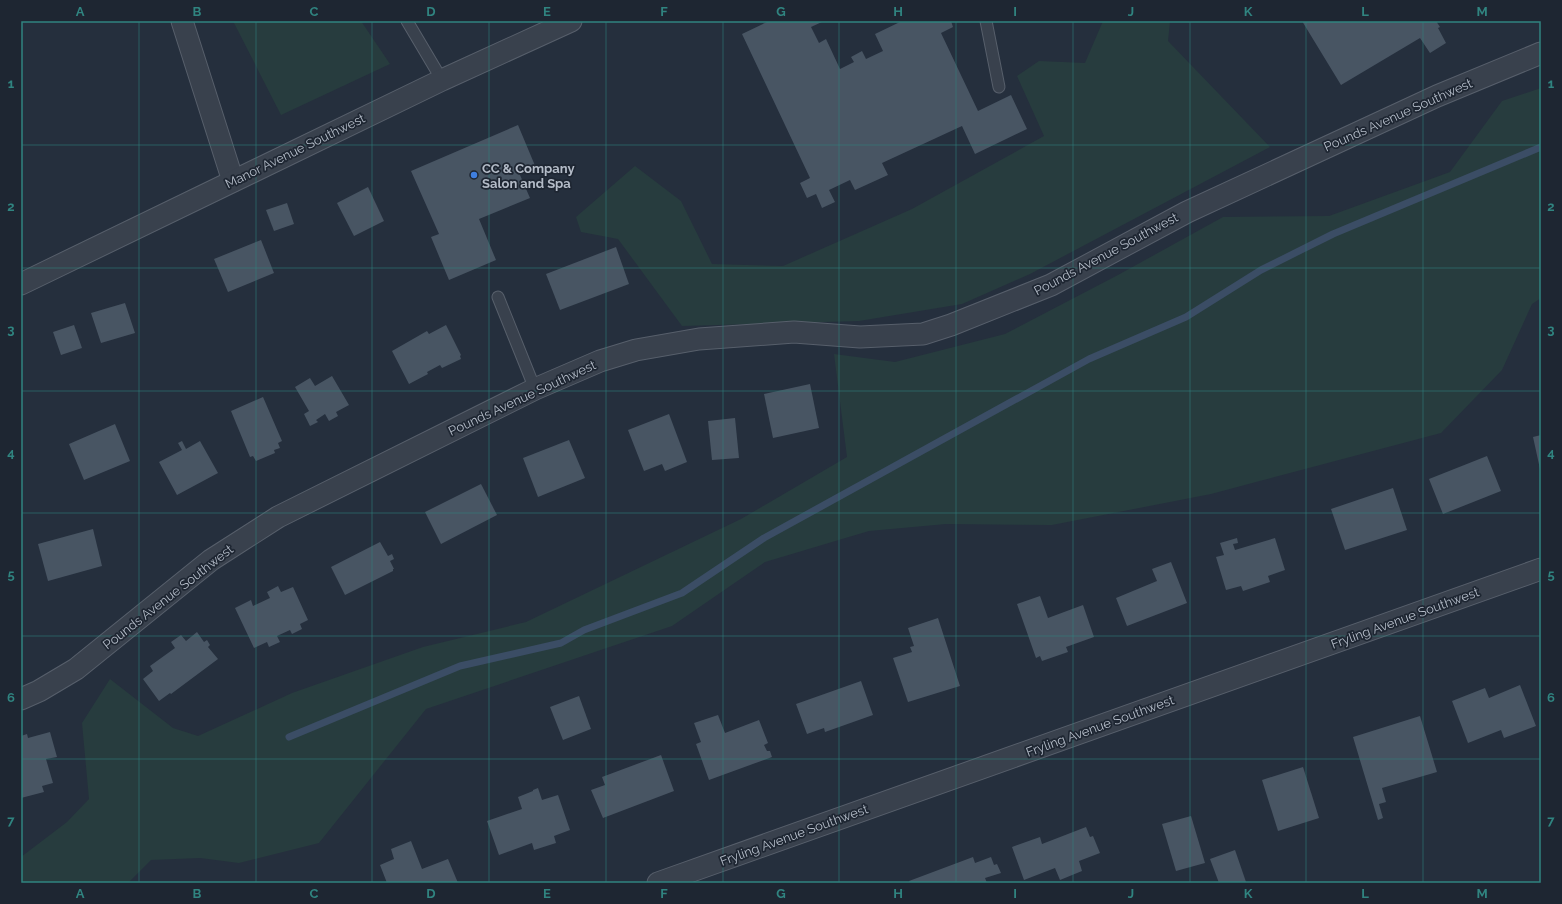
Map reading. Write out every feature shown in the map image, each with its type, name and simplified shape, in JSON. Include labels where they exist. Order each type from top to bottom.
[{"type":"street","points":[[182,21],[233,181]]},
{"type":"street","name":"Manor Avenue Southwest","points":[[21,284],[442,80],[572,21]]},
{"type":"street","name":"Pounds Avenue Southwest","points":[[21,699],[39,691],[76,669],[211,560],[278,517],[535,389],[600,361],[636,350],[699,339],[794,332],[860,337],[923,334],[951,326],[1052,285],[1186,212],[1437,96],[1541,53]]},
{"type":"street","name":"Fryling Avenue Southwest","points":[[658,883],[1541,569]]},
{"type":"lane","points":[[406,21],[442,80]]},
{"type":"lane","points":[[986,21],[999,87]]},
{"type":"lane","points":[[498,296],[535,389]]},
{"type":"green space","points":[[233,21],[361,21],[390,64],[281,115]]},
{"type":"green space","points":[[1103,21],[1170,21],[1168,41],[1270,147],[1030,274],[962,304],[859,321],[682,326],[618,239],[581,232],[576,217],[635,166],[681,201],[712,264],[783,266],[912,209],[1044,136],[1017,76],[1039,61],[1085,63]]},
{"type":"green space","points":[[1541,88],[1541,298],[1532,304],[1502,370],[1441,433],[1211,494],[1052,525],[946,524],[869,531],[765,562],[672,626],[426,709],[319,843],[239,863],[200,858],[151,860],[128,883],[22,883],[21,857],[67,822],[89,799],[82,723],[110,679],[173,728],[198,736],[292,693],[423,647],[526,622],[741,519],[847,457],[834,354],[895,362],[1005,334],[1118,275],[1223,217],[1329,216],[1450,172],[1502,101]]},
{"type":"building","points":[[769,21],[824,21],[811,27],[819,43],[826,39],[840,69],[854,62],[851,57],[862,51],[866,59],[883,51],[875,34],[902,21],[951,21],[953,27],[941,33],[978,111],[1011,95],[1027,129],[975,154],[962,126],[882,163],[888,175],[855,190],[850,180],[829,190],[835,202],[822,208],[816,194],[807,198],[800,183],[810,178],[742,34]]},
{"type":"building","points":[[1302,21],[1436,21],[1446,43],[1430,53],[1420,38],[1341,85]]},
{"type":"building","points":[[518,125],[536,168],[520,175],[530,198],[479,219],[496,260],[449,280],[431,237],[439,234],[411,171]]},
{"type":"building","points":[[368,187],[384,221],[354,236],[337,203]]},
{"type":"building","points":[[287,203],[294,224],[274,231],[266,210]]},
{"type":"building","points":[[261,240],[274,273],[228,292],[214,259]]},
{"type":"building","points":[[616,247],[629,284],[560,310],[546,274]]},
{"type":"building","points":[[125,303],[135,333],[101,343],[91,313]]},
{"type":"building","points":[[74,325],[82,348],[61,355],[53,332]]},
{"type":"building","points":[[446,325],[461,355],[461,359],[442,368],[440,365],[427,372],[428,374],[409,384],[392,351],[427,331],[429,334]]},
{"type":"building","points":[[332,376],[349,405],[336,412],[338,416],[329,421],[325,414],[316,420],[318,422],[310,426],[304,414],[309,411],[295,387],[310,378],[315,386]]},
{"type":"building","points":[[810,384],[819,428],[773,438],[764,394]]},
{"type":"building","points":[[263,397],[282,441],[278,443],[280,448],[274,450],[275,453],[256,461],[253,456],[250,457],[231,411]]},
{"type":"building","points":[[669,414],[687,462],[665,471],[662,464],[644,471],[628,430]]},
{"type":"building","points":[[735,418],[739,458],[712,460],[708,421]]},
{"type":"building","points":[[115,424],[130,461],[84,480],[69,444]]},
{"type":"building","points":[[1541,435],[1541,469],[1540,469],[1533,437]]},
{"type":"building","points":[[569,440],[585,478],[538,497],[523,458]]},
{"type":"building","points":[[182,441],[186,449],[200,441],[218,473],[177,495],[159,462],[182,450],[178,443]]},
{"type":"building","points":[[1487,456],[1501,491],[1443,514],[1429,479]]},
{"type":"building","points":[[481,484],[497,515],[441,544],[425,512]]},
{"type":"building","points":[[1393,488],[1407,530],[1345,550],[1331,509]]},
{"type":"building","points":[[93,529],[102,566],[48,581],[38,544]]},
{"type":"building","points":[[1237,538],[1238,543],[1233,544],[1235,550],[1275,538],[1285,570],[1268,576],[1270,582],[1243,591],[1241,586],[1226,590],[1216,557],[1224,555],[1220,543]]},
{"type":"building","points":[[380,542],[388,556],[392,554],[394,559],[390,561],[394,569],[393,571],[345,595],[331,567]]},
{"type":"building","points":[[1171,562],[1187,603],[1127,626],[1116,598],[1157,581],[1152,569]]},
{"type":"building","points":[[278,586],[281,592],[293,587],[308,620],[300,624],[302,629],[292,634],[290,630],[277,636],[280,642],[269,647],[267,642],[254,648],[235,608],[251,600],[253,606],[270,598],[267,592]]},
{"type":"building","points":[[1040,596],[1048,618],[1083,605],[1094,637],[1066,647],[1068,652],[1042,661],[1040,656],[1036,658],[1017,604]]},
{"type":"building","points":[[938,618],[960,686],[908,702],[893,658],[912,652],[910,647],[914,646],[908,628]]},
{"type":"building","points":[[197,632],[204,642],[207,640],[210,645],[208,647],[218,659],[171,694],[170,693],[159,701],[143,679],[153,671],[150,666],[175,648],[171,642],[181,635],[186,641]]},
{"type":"building","points":[[861,681],[873,715],[825,732],[824,728],[807,734],[796,704]]},
{"type":"building","points":[[1520,685],[1536,726],[1504,738],[1501,730],[1468,743],[1452,701],[1485,688],[1489,698]]},
{"type":"building","points":[[579,696],[591,729],[563,740],[550,707]]},
{"type":"building","points":[[718,715],[725,733],[759,720],[768,743],[764,745],[767,751],[770,751],[772,757],[709,780],[696,744],[701,742],[694,723]]},
{"type":"building","points":[[1420,716],[1437,772],[1382,788],[1386,802],[1379,804],[1383,818],[1378,820],[1353,737]]},
{"type":"building","points":[[50,732],[57,757],[46,759],[53,783],[42,786],[44,792],[21,798],[21,736],[27,734],[28,738]]},
{"type":"building","points":[[661,755],[674,791],[603,818],[591,790],[605,785],[602,777]]},
{"type":"building","points":[[1303,767],[1319,818],[1278,831],[1262,780]]},
{"type":"building","points":[[538,788],[542,800],[558,795],[570,830],[554,836],[556,843],[534,850],[532,843],[499,855],[487,821],[522,809],[518,797]]},
{"type":"building","points":[[1191,816],[1205,863],[1176,871],[1162,824]]},
{"type":"building","points":[[1086,827],[1090,837],[1093,836],[1100,853],[1079,861],[1082,871],[1060,880],[1055,868],[1024,880],[1012,847],[1040,837],[1042,844]]},
{"type":"building","points":[[411,841],[422,869],[448,859],[458,883],[387,883],[380,865],[394,859],[391,849]]},
{"type":"building","points":[[1235,850],[1246,882],[1219,883],[1210,859]]},
{"type":"building","points":[[973,857],[975,863],[991,857],[994,865],[997,864],[1001,873],[985,878],[987,883],[910,883],[909,881]]},
{"type":"waterway","points":[[289,737],[460,666],[561,643],[584,630],[682,593],[764,538],[1089,359],[1186,317],[1261,270],[1333,234],[1541,147]]},
{"type":"place","name":"CC & Company Salon and Spa","points":[[474,175]]}]
